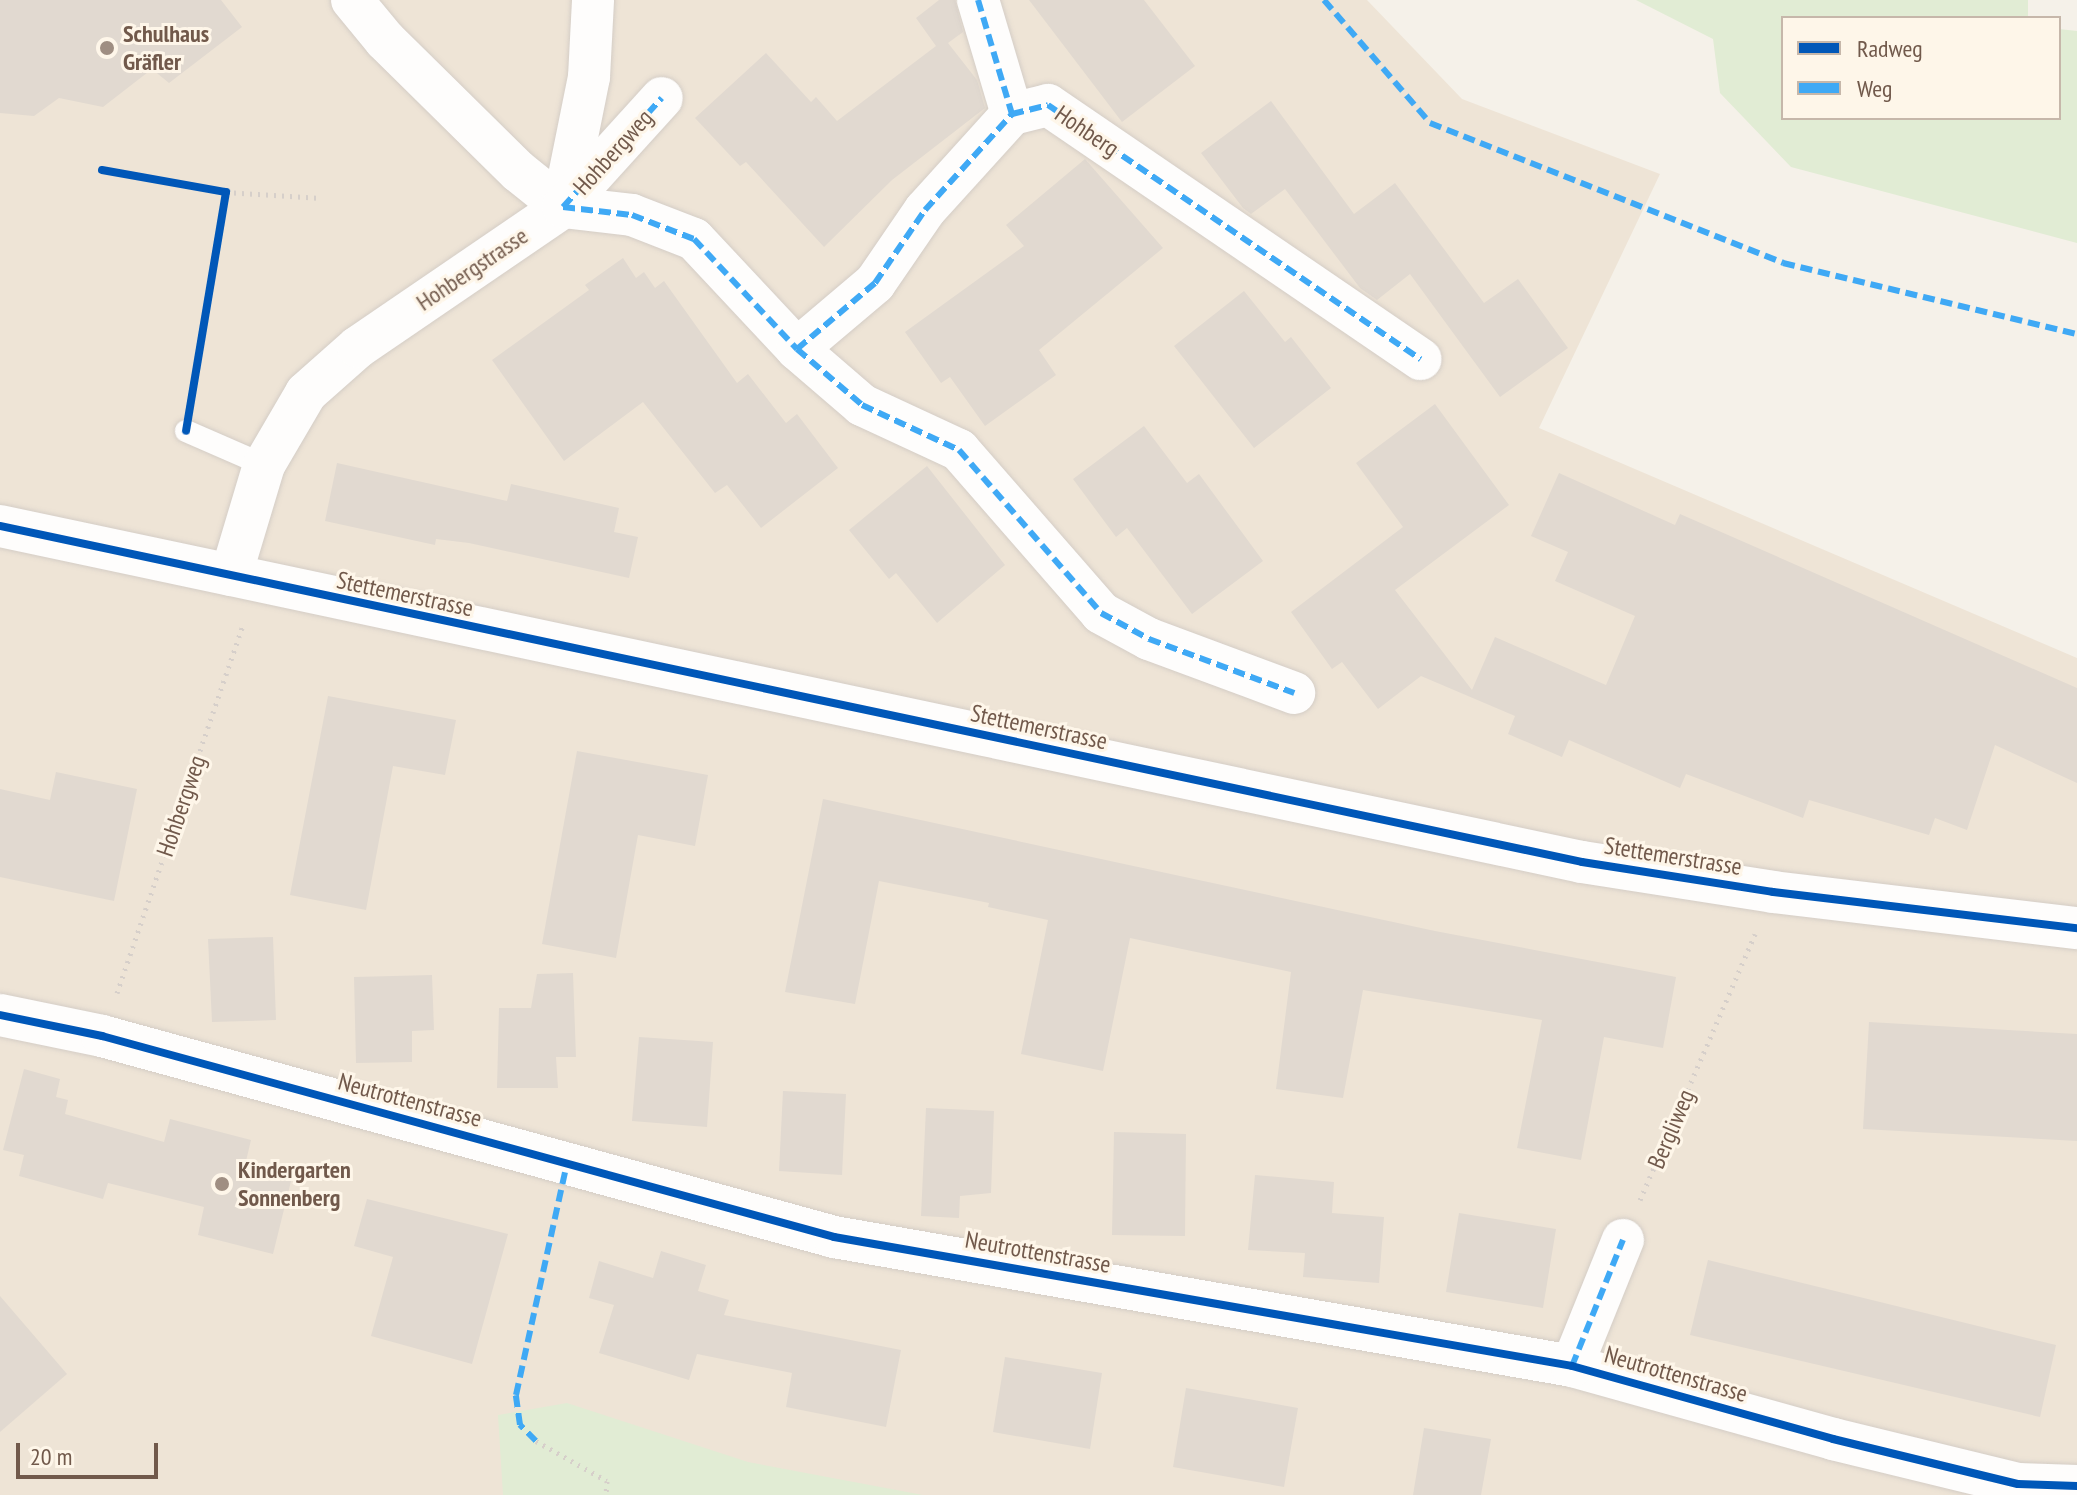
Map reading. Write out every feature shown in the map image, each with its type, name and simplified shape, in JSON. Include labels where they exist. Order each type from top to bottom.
[{"type":"street","points":[[352,0],[385,40],[507,160],[563,207],[632,215],[694,239],[797,349],[862,405],[959,450],[1101,613],[1149,639],[1294,693]]},
{"type":"street","points":[[563,207],[589,77],[593,0]]},
{"type":"street","points":[[797,349],[875,283],[925,210],[1012,114],[978,0]]},
{"type":"street","name":"Hohbergweg","points":[[563,207],[662,98]]},
{"type":"street","name":"Hohberg","points":[[1012,114],[1048,105],[1421,359]]},
{"type":"street","name":"Hohbergstrasse","points":[[231,575],[264,465],[306,393],[358,347],[563,207]]},
{"type":"street","name":"Stettemerstrasse","points":[[0,526],[1582,862],[1773,892],[2077,928]]},
{"type":"street","name":"Neutrottenstrasse","points":[[0,1015],[102,1036],[834,1237],[1572,1366],[2003,1480],[2077,1486]]},
{"type":"street","points":[[1572,1366],[1623,1240]]},
{"type":"lane","points":[[186,431],[264,465]]},
{"type":"path","points":[[210,189],[321,198]]},
{"type":"path","points":[[223,207],[226,192]]},
{"type":"path","points":[[536,1441],[607,1481],[606,1495]]},
{"type":"shaded area","points":[[0,0],[1367,0],[1462,99],[1660,174],[1539,428],[2077,658],[2077,1495],[0,1495]]},
{"type":"green space","points":[[1636,0],[2028,0],[2028,16],[1781,16],[1781,120],[2061,120],[2061,29],[2077,31],[2077,243],[1791,167],[1720,93],[1713,39]]},
{"type":"green space","points":[[567,1403],[748,1462],[923,1495],[503,1495],[498,1415]]},
{"type":"building","name":"Schulhaus Gräfler","points":[[0,0],[221,0],[242,27],[169,83],[152,69],[103,107],[59,98],[34,116],[0,113]]},
{"type":"building","points":[[939,0],[955,0],[963,32],[948,43],[977,80],[985,108],[892,180],[824,247],[746,162],[740,166],[695,118],[766,53],[811,102],[816,97],[837,121],[936,46],[916,18]]},
{"type":"building","points":[[1029,0],[1144,0],[1195,66],[1122,122]]},
{"type":"building","points":[[1271,101],[1354,214],[1395,183],[1484,303],[1518,279],[1568,348],[1500,397],[1410,274],[1377,300],[1360,288],[1285,189],[1251,214],[1243,208],[1201,153]]},
{"type":"building","points":[[1085,159],[1163,248],[1039,350],[1056,375],[985,426],[950,377],[941,383],[905,332],[1024,246],[1006,225]]},
{"type":"building","points":[[623,258],[636,278],[644,272],[655,288],[664,281],[737,383],[748,374],[786,423],[797,414],[838,468],[761,528],[727,485],[715,493],[643,402],[564,461],[492,360],[589,290],[585,285]]},
{"type":"building","points":[[1244,291],[1285,342],[1291,337],[1331,388],[1254,448],[1174,346]]},
{"type":"building","points":[[1435,404],[1509,505],[1395,590],[1472,690],[1495,637],[1606,685],[1635,616],[1555,581],[1568,552],[1531,536],[1559,473],[1675,525],[1680,514],[2077,688],[2077,783],[1995,745],[1967,830],[1935,818],[1929,835],[1809,800],[1803,818],[1686,774],[1680,788],[1569,740],[1562,757],[1508,734],[1515,716],[1421,676],[1378,709],[1342,662],[1332,669],[1291,612],[1403,527],[1356,463]]},
{"type":"building","points":[[1144,426],[1187,483],[1199,474],[1263,561],[1192,614],[1127,528],[1116,537],[1073,479]]},
{"type":"building","points":[[337,463],[507,501],[511,484],[619,508],[614,532],[638,537],[629,578],[469,543],[436,539],[435,545],[325,521]]},
{"type":"building","points":[[927,466],[1005,565],[937,623],[896,573],[889,579],[849,530]]},
{"type":"building","points":[[328,696],[456,720],[445,775],[393,766],[366,910],[290,895]]},
{"type":"building","points":[[577,751],[708,775],[695,846],[638,835],[616,958],[542,944]]},
{"type":"building","points":[[56,772],[137,789],[114,901],[0,877],[0,789],[50,800]]},
{"type":"building","points":[[823,799],[1435,931],[1676,977],[1663,1048],[1604,1037],[1581,1160],[1517,1148],[1542,1020],[1363,990],[1343,1098],[1276,1089],[1291,972],[1130,938],[1103,1071],[1021,1054],[1048,920],[988,907],[989,903],[879,881],[855,1004],[785,992]]},
{"type":"building","points":[[273,937],[276,1020],[212,1022],[208,939]]},
{"type":"building","points":[[573,973],[576,1057],[556,1057],[558,1088],[497,1088],[499,1008],[531,1008],[537,974]]},
{"type":"building","points":[[432,975],[434,1030],[412,1031],[412,1062],[356,1063],[354,977]]},
{"type":"building","points":[[1869,1022],[2077,1034],[2077,1141],[1863,1129]]},
{"type":"building","points":[[639,1037],[713,1042],[707,1127],[632,1121]]},
{"type":"building","points":[[24,1069],[60,1079],[56,1097],[68,1100],[65,1114],[164,1142],[170,1119],[251,1140],[246,1161],[293,1173],[273,1254],[198,1235],[204,1207],[108,1183],[103,1199],[19,1176],[24,1155],[3,1150]]},
{"type":"building","points":[[783,1091],[846,1094],[842,1175],[779,1171]]},
{"type":"building","points":[[926,1108],[994,1111],[991,1193],[960,1196],[959,1218],[921,1216]]},
{"type":"building","points":[[1114,1132],[1186,1134],[1185,1236],[1112,1235]]},
{"type":"building","points":[[1255,1175],[1334,1182],[1332,1213],[1384,1217],[1379,1283],[1303,1277],[1305,1253],[1248,1250]]},
{"type":"building","points":[[367,1199],[508,1234],[472,1364],[371,1336],[393,1257],[354,1246]]},
{"type":"building","points":[[1459,1213],[1556,1229],[1543,1308],[1446,1292]]},
{"type":"building","points":[[661,1251],[706,1265],[698,1291],[729,1300],[724,1315],[901,1350],[886,1427],[786,1407],[792,1373],[697,1354],[689,1380],[599,1353],[614,1305],[589,1298],[599,1261],[653,1278]]},
{"type":"building","points":[[1708,1260],[2056,1345],[2040,1417],[1690,1335]]},
{"type":"building","points":[[0,1296],[67,1374],[0,1432]]},
{"type":"building","points":[[1005,1357],[1102,1373],[1090,1449],[993,1432]]},
{"type":"building","points":[[1186,1388],[1298,1408],[1284,1487],[1173,1467]]},
{"type":"building","points":[[1424,1428],[1491,1439],[1481,1495],[1413,1495]]},
{"type":"marked path","points":[[978,0],[1012,114]]},
{"type":"marked path","points":[[1324,0],[1430,123],[1783,263],[2077,334]]},
{"type":"marked path","points":[[563,207],[662,98]]},
{"type":"marked path","points":[[797,349],[875,283],[925,210],[1012,114],[1048,105],[1421,359]]},
{"type":"marked path","points":[[563,207],[632,215],[694,239],[797,349],[862,405],[959,450],[1101,613],[1149,639],[1294,693]]},
{"type":"marked path","points":[[536,1441],[520,1425],[516,1395],[567,1163]]},
{"type":"marked path","points":[[1572,1366],[1623,1240]]},
{"type":"cycle path","points":[[102,170],[226,192],[186,431]]},
{"type":"cycle path","points":[[0,526],[1582,862],[1773,892],[2077,928]]},
{"type":"cycle path","points":[[0,1015],[102,1036],[834,1237],[1572,1366],[1833,1439],[2018,1484],[2077,1486]]},
{"type":"place","name":"Schulhaus Gräfler","points":[[107,48]]},
{"type":"place","name":"Kindergarten Sonnenberg","points":[[222,1184]]}]
